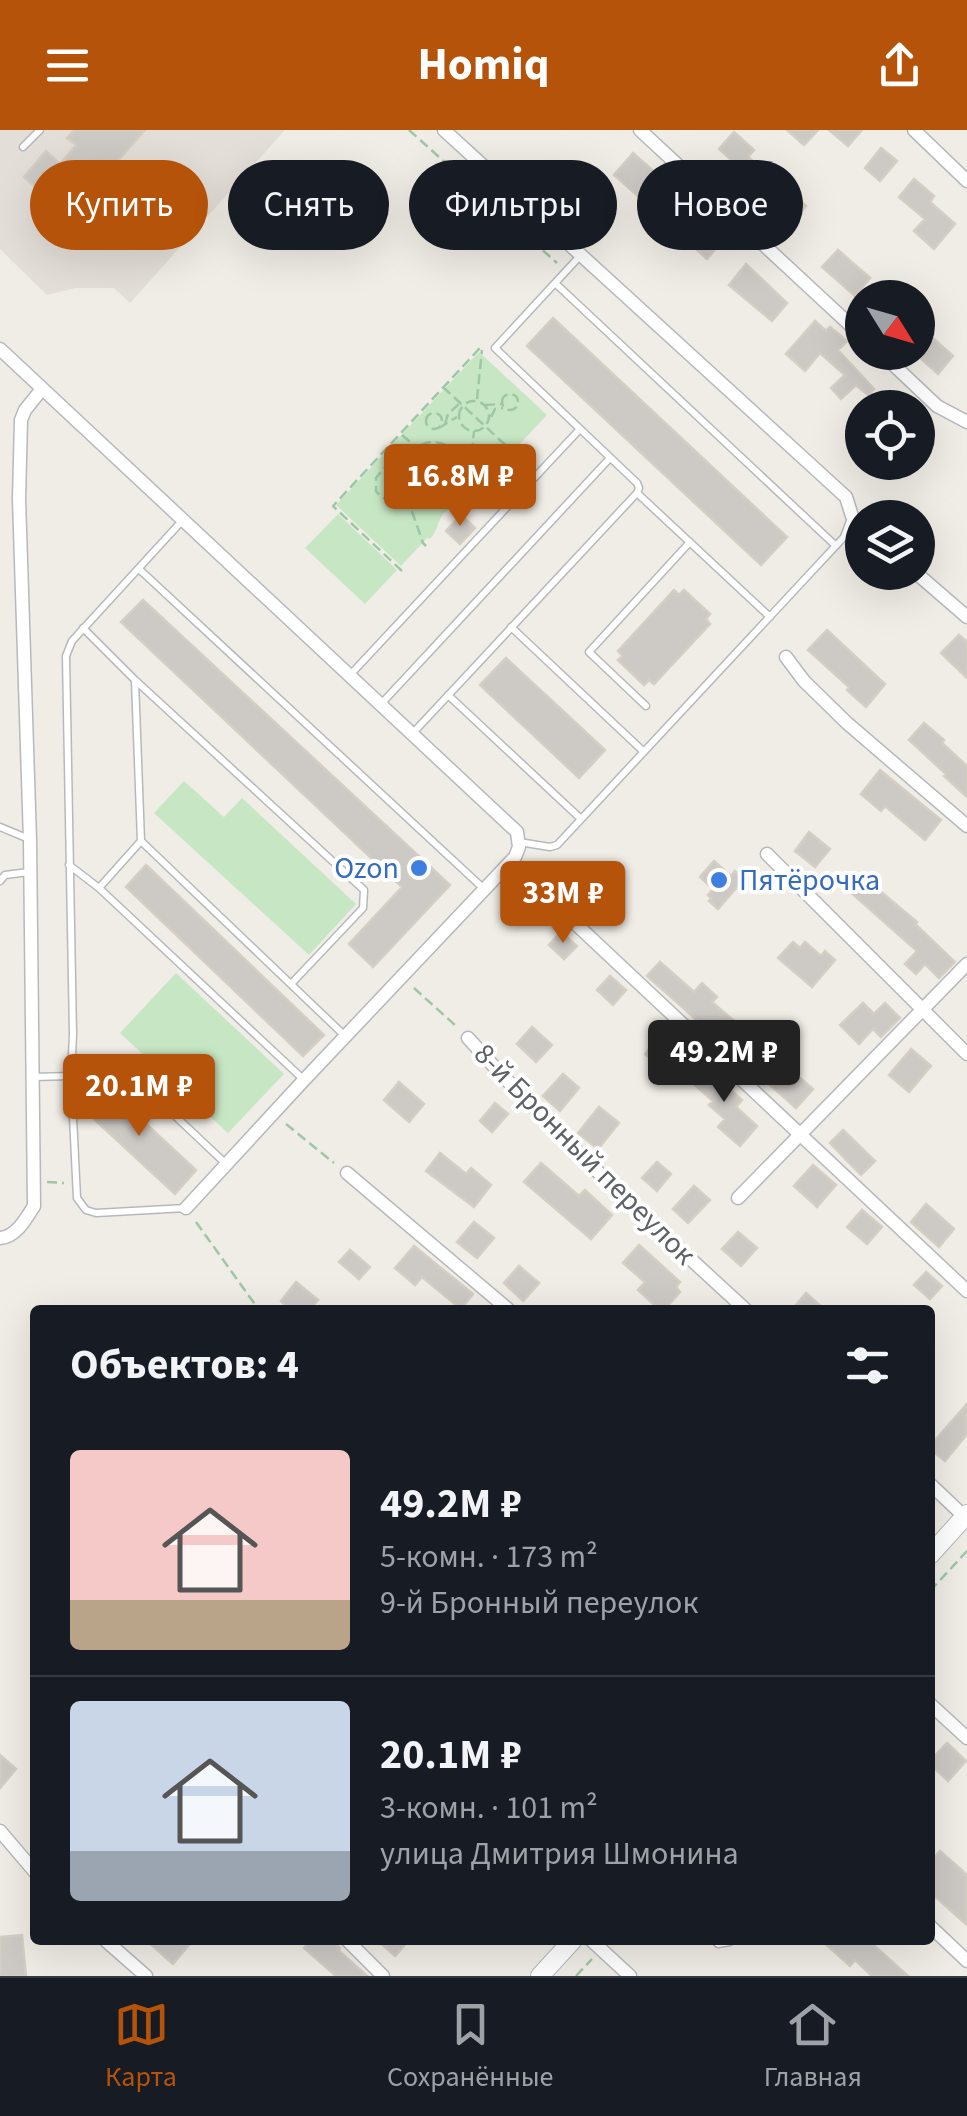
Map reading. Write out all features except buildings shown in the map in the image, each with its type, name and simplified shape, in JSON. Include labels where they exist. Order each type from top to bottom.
[{"type":"street","points":[[444,130],[847,500]]},
{"type":"street","points":[[640,130],[845,320]]},
{"type":"street","points":[[914,130],[967,180]]},
{"type":"street","points":[[0,350],[517,832],[515,858],[186,1208]]},
{"type":"street","points":[[899,370],[936,406],[967,422]]},
{"type":"street","points":[[0,1238],[8,1237],[25,1222],[34,1206],[30,840],[19,499],[21,420],[42,390]]},
{"type":"street","points":[[935,590],[967,618]]},
{"type":"street","points":[[786,658],[804,682],[848,723],[967,826]]},
{"type":"street","points":[[767,854],[967,1054]]},
{"type":"street","points":[[562,912],[967,1292]]},
{"type":"street","points":[[738,1198],[967,964]]},
{"type":"street","name":"8-й Бронный переулок","points":[[468,1038],[613,1188],[741,1305]]},
{"type":"street","points":[[347,1173],[503,1305]]},
{"type":"street","points":[[935,1489],[966,1517],[935,1550]]},
{"type":"street","points":[[935,1709],[967,1738]]},
{"type":"street","points":[[0,1831],[30,1866]]},
{"type":"street","points":[[935,1931],[967,1962]]},
{"type":"street","points":[[111,1945],[146,1976]]},
{"type":"street","points":[[351,1945],[383,1976]]},
{"type":"street","points":[[540,1976],[568,1945]]},
{"type":"street","points":[[597,1945],[630,1976]]},
{"type":"lane","points":[[23,148],[40,130]]},
{"type":"lane","points":[[412,734],[639,488],[495,348],[581,255]]},
{"type":"lane","points":[[554,283],[836,546]]},
{"type":"lane","points":[[349,676],[580,429]]},
{"type":"lane","points":[[380,705],[610,458]]},
{"type":"lane","points":[[637,493],[770,617]]},
{"type":"lane","points":[[182,520],[72,641],[66,656],[71,1076],[78,1198],[86,1210],[96,1213],[186,1208]]},
{"type":"lane","points":[[519,842],[554,847],[845,534]]},
{"type":"lane","points":[[646,706],[590,650],[690,542]]},
{"type":"lane","points":[[138,569],[484,889]]},
{"type":"lane","points":[[84,628],[135,680],[364,890],[363,908],[291,984]]},
{"type":"lane","points":[[512,628],[644,752]]},
{"type":"lane","points":[[135,680],[141,842],[345,1036]]},
{"type":"lane","points":[[448,695],[582,819]]},
{"type":"lane","points":[[0,828],[30,840]]},
{"type":"lane","points":[[99,888],[141,842]]},
{"type":"lane","points":[[69,865],[99,888],[304,1080]]},
{"type":"lane","points":[[0,880],[5,875],[30,872]]},
{"type":"lane","points":[[33,1076],[71,1076],[104,1059],[118,1062],[226,1164]]},
{"type":"path","points":[[410,130],[566,271]]},
{"type":"path","points":[[402,571],[333,506],[481,349],[477,401]]},
{"type":"path","points":[[443,387],[537,474]]},
{"type":"path","points":[[504,406],[504,397],[511,394],[518,400],[516,407]]},
{"type":"path","points":[[446,424],[448,414],[462,404],[477,401],[512,410],[528,394]]},
{"type":"path","points":[[462,404],[459,416],[464,427],[474,431],[486,426],[490,415],[485,404]]},
{"type":"path","points":[[488,421],[504,406]]},
{"type":"path","points":[[437,428],[459,416]]},
{"type":"path","points":[[468,498],[474,431]]},
{"type":"path","points":[[400,434],[416,447]]},
{"type":"path","points":[[458,460],[452,450],[439,442],[424,443],[408,459],[408,477],[408,489],[406,493],[400,499],[386,500],[376,491],[379,472],[397,467],[408,477],[414,488],[427,495],[442,494],[454,485],[460,471],[458,460]]},
{"type":"path","points":[[408,477],[505,444]]},
{"type":"path","points":[[454,485],[472,502]]},
{"type":"path","points":[[406,493],[426,546]]},
{"type":"path","points":[[515,858],[562,912]]},
{"type":"path","points":[[402,976],[468,1038]]},
{"type":"path","points":[[273,1114],[347,1173]]},
{"type":"path","points":[[34,1182],[75,1183]]},
{"type":"path","points":[[186,1208],[255,1305]]},
{"type":"path","points":[[935,1586],[967,1551]]},
{"type":"shaded area","points":[[0,130],[285,130],[258,160],[228,160],[228,194],[208,216],[208,160],[30,160],[30,250],[177,250],[130,303],[114,288],[75,288],[47,295],[0,249]]},
{"type":"green space","points":[[479,352],[547,415],[459,508],[443,514],[430,539],[401,566],[336,505]]},
{"type":"green space","points":[[338,514],[397,570],[365,604],[305,548]]},
{"type":"green space","points":[[184,781],[224,817],[242,798],[356,904],[309,955],[154,813]]},
{"type":"green space","points":[[176,973],[284,1074],[228,1133],[120,1033]]},
{"type":"place","name":"Ozon","points":[[419,868]]},
{"type":"place","name":"Пятёрочка","points":[[719,880]]}]
